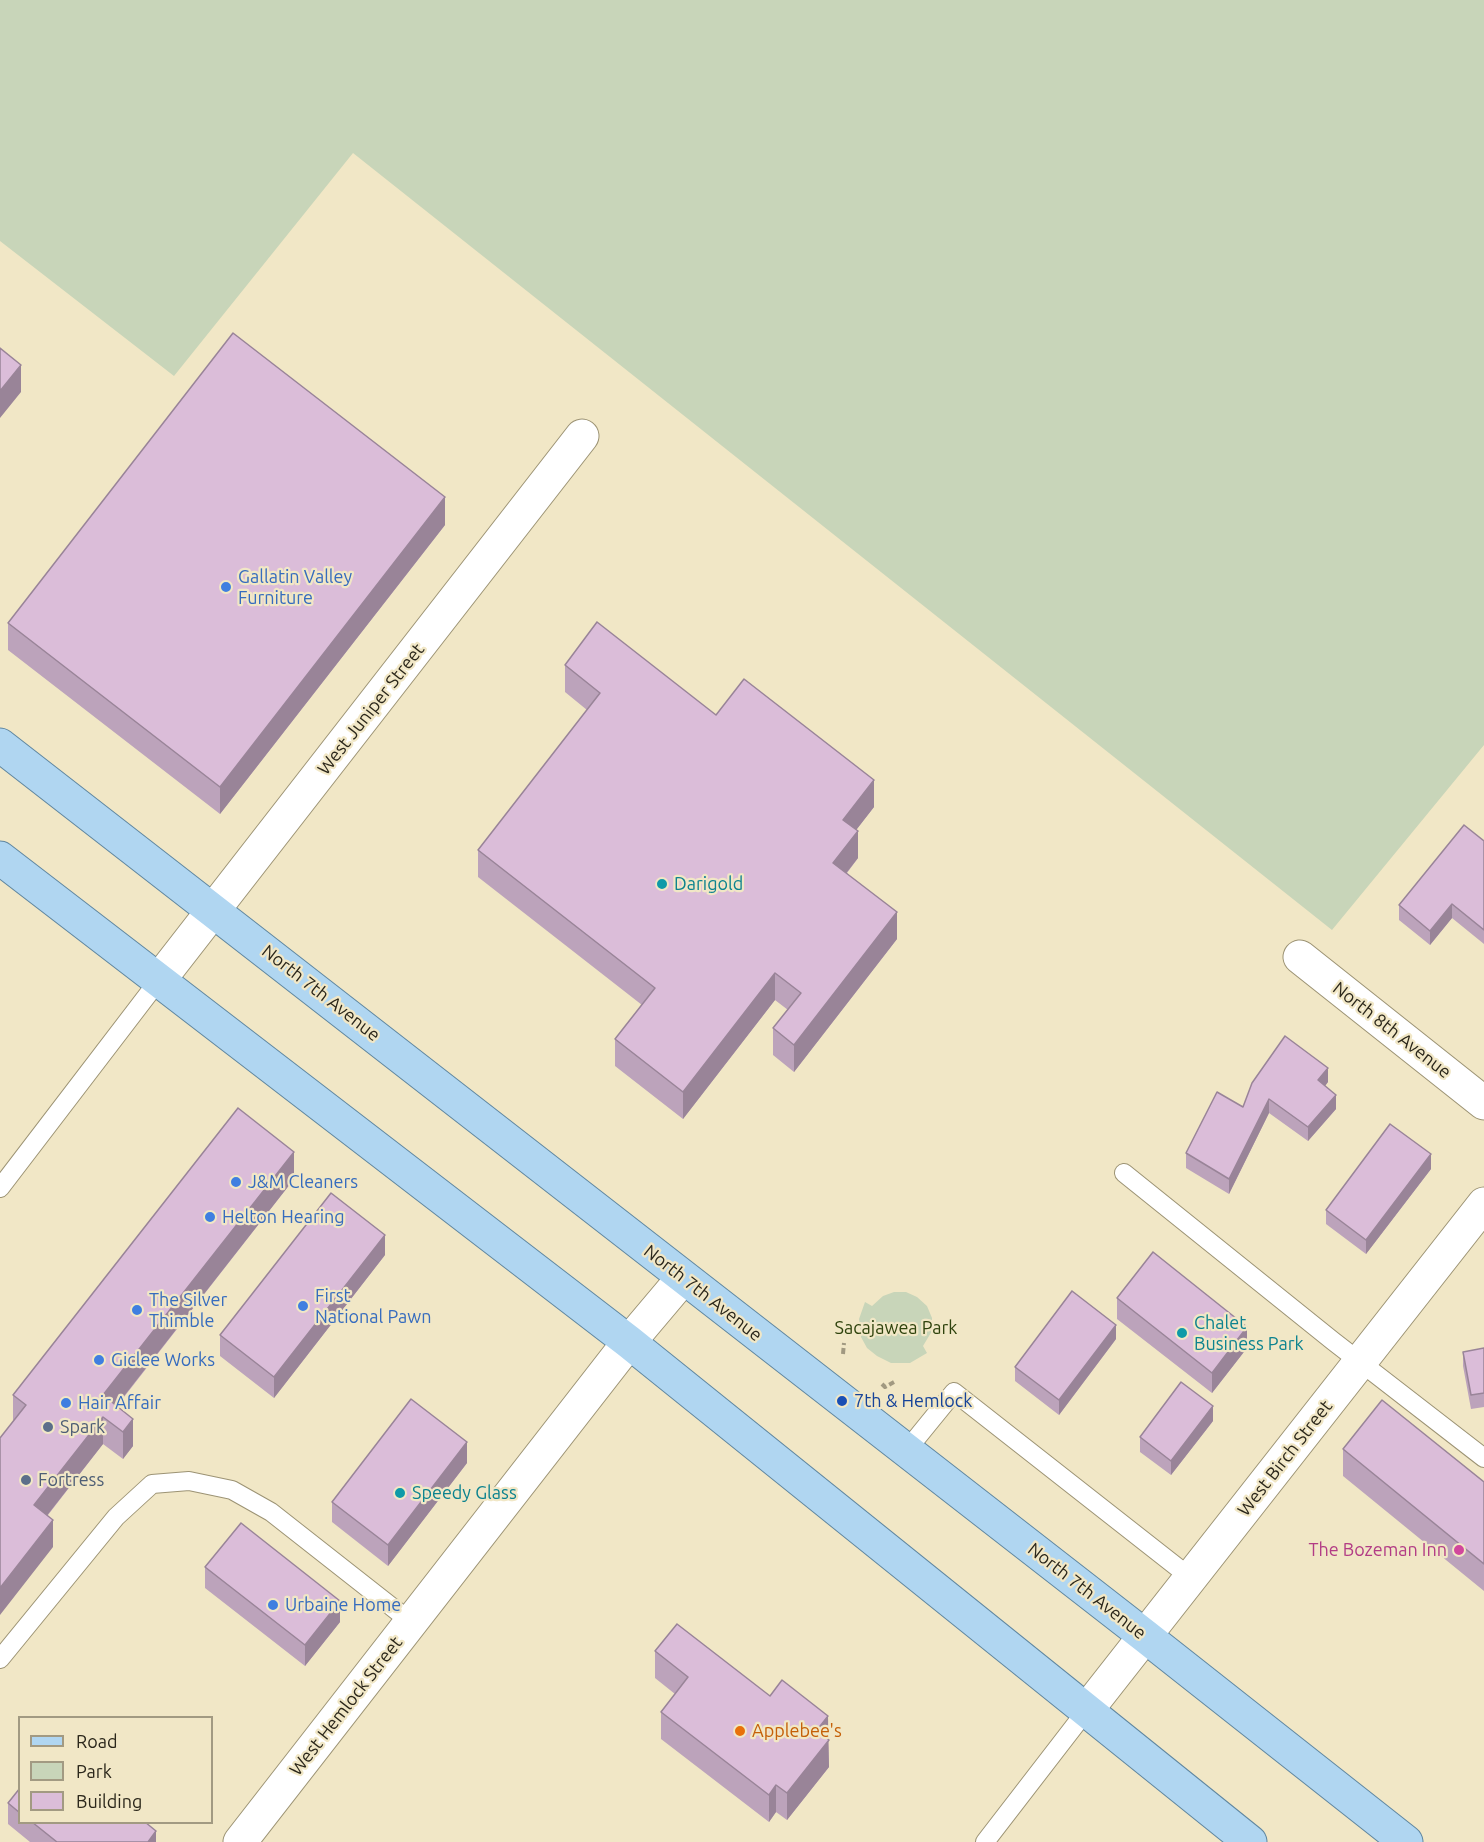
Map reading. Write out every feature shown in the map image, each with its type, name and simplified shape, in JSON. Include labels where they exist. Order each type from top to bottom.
[{"type":"main road","name":"North 7th Avenue","points":[[0,745],[1145,1636],[1406,1842]]},
{"type":"main road","points":[[0,858],[629,1342],[1250,1842]]},
{"type":"street","name":"West Juniper Street","points":[[159,980],[582,436]]},
{"type":"street","name":"North 8th Avenue","points":[[1300,957],[1484,1103]]},
{"type":"street","name":"West Birch Street","points":[[1086,1711],[1484,1204]]},
{"type":"street","name":"West Hemlock Street","points":[[240,1842],[629,1342],[683,1278]]},
{"type":"lane","points":[[0,1188],[159,980]]},
{"type":"lane","points":[[1124,1173],[1484,1458]]},
{"type":"lane","points":[[906,1451],[954,1392],[1191,1578]]},
{"type":"lane","points":[[0,1659],[116,1517],[152,1484],[189,1481],[232,1490],[271,1512],[411,1622]]},
{"type":"lane","points":[[985,1842],[1086,1711]]},
{"type":"path","points":[[844,1343],[842,1353],[850,1360]]},
{"type":"path","points":[[876,1380],[885,1387],[894,1382]]},
{"type":"green space","points":[[0,0],[1484,0],[1484,745],[1332,930],[353,153],[174,376],[0,241]]},
{"type":"green space","name":"Sacajawea Park","points":[[894,1292],[906,1292],[917,1297],[927,1306],[932,1318],[932,1331],[923,1346],[927,1353],[910,1363],[891,1363],[877,1356],[867,1348],[861,1337],[859,1319],[865,1302],[872,1306],[883,1296]]},
{"type":"building","name":"Gallatin Valley Furniture","points":[[233,333],[445,497],[220,787],[8,623]]},
{"type":"building","points":[[0,348],[21,365],[0,391]]},
{"type":"building","name":"Darigold","points":[[597,622],[716,715],[744,679],[874,780],[843,820],[858,831],[833,863],[897,912],[794,1045],[773,1028],[801,993],[775,973],[683,1092],[615,1039],[655,988],[478,850],[600,693],[565,665]]},
{"type":"building","points":[[1464,825],[1484,841],[1484,930],[1452,904],[1430,931],[1399,905]]},
{"type":"building","points":[[1285,1036],[1328,1068],[1318,1080],[1336,1095],[1308,1127],[1269,1099],[1229,1179],[1186,1153],[1217,1092],[1243,1107],[1252,1083]]},
{"type":"building","points":[[238,1108],[294,1152],[103,1395],[133,1419],[123,1432],[103,1417],[34,1505],[53,1520],[0,1588],[0,1438],[26,1405],[13,1395]]},
{"type":"building","points":[[1390,1124],[1431,1154],[1366,1240],[1326,1210]]},
{"type":"building","name":"First National Pawn","points":[[331,1193],[385,1235],[274,1377],[220,1335]]},
{"type":"building","name":"Chalet Business Park","points":[[1153,1252],[1247,1327],[1212,1373],[1117,1298]]},
{"type":"building","points":[[1072,1291],[1116,1325],[1059,1400],[1015,1367]]},
{"type":"building","points":[[1484,1348],[1484,1393],[1471,1395],[1463,1352]]},
{"type":"building","name":"Chalet Business Park","points":[[1181,1382],[1213,1406],[1171,1461],[1140,1437]]},
{"type":"building","name":"Speedy Glass","points":[[411,1399],[467,1442],[388,1545],[332,1502]]},
{"type":"building","name":"The Bozeman Inn","points":[[1382,1400],[1484,1482],[1484,1564],[1343,1449]]},
{"type":"building","name":"Urbaine Home","points":[[241,1523],[340,1601],[305,1645],[205,1567]]},
{"type":"building","name":"Applebee's","points":[[677,1624],[770,1696],[782,1680],[828,1716],[817,1730],[829,1740],[787,1793],[776,1785],[769,1795],[661,1712],[688,1677],[655,1651]]},
{"type":"building","points":[[18,1790],[18,1811],[8,1803]]},
{"type":"building","points":[[34,1824],[147,1824],[156,1831],[148,1842],[57,1842]]},
{"type":"place","name":"Gallatin Valley Furniture","points":[[226,587]]},
{"type":"place","name":"Darigold","points":[[662,884]]},
{"type":"place","name":"J&M Cleaners","points":[[236,1182]]},
{"type":"place","name":"Helton Hearing","points":[[210,1217]]},
{"type":"place","name":"First National Pawn","points":[[303,1306]]},
{"type":"place","name":"The Silver Thimble","points":[[137,1310]]},
{"type":"place","name":"Chalet Business Park","points":[[1182,1333]]},
{"type":"place","name":"Giclee Works","points":[[99,1360]]},
{"type":"place","name":"7th & Hemlock","points":[[842,1401]]},
{"type":"place","name":"Hair Affair","points":[[66,1403]]},
{"type":"place","name":"Spark","points":[[48,1427]]},
{"type":"place","name":"Fortress","points":[[26,1480]]},
{"type":"place","name":"Speedy Glass","points":[[400,1493]]},
{"type":"place","name":"The Bozeman Inn","points":[[1459,1550]]},
{"type":"place","name":"Urbaine Home","points":[[273,1605]]},
{"type":"place","name":"Applebee's","points":[[740,1731]]}]
